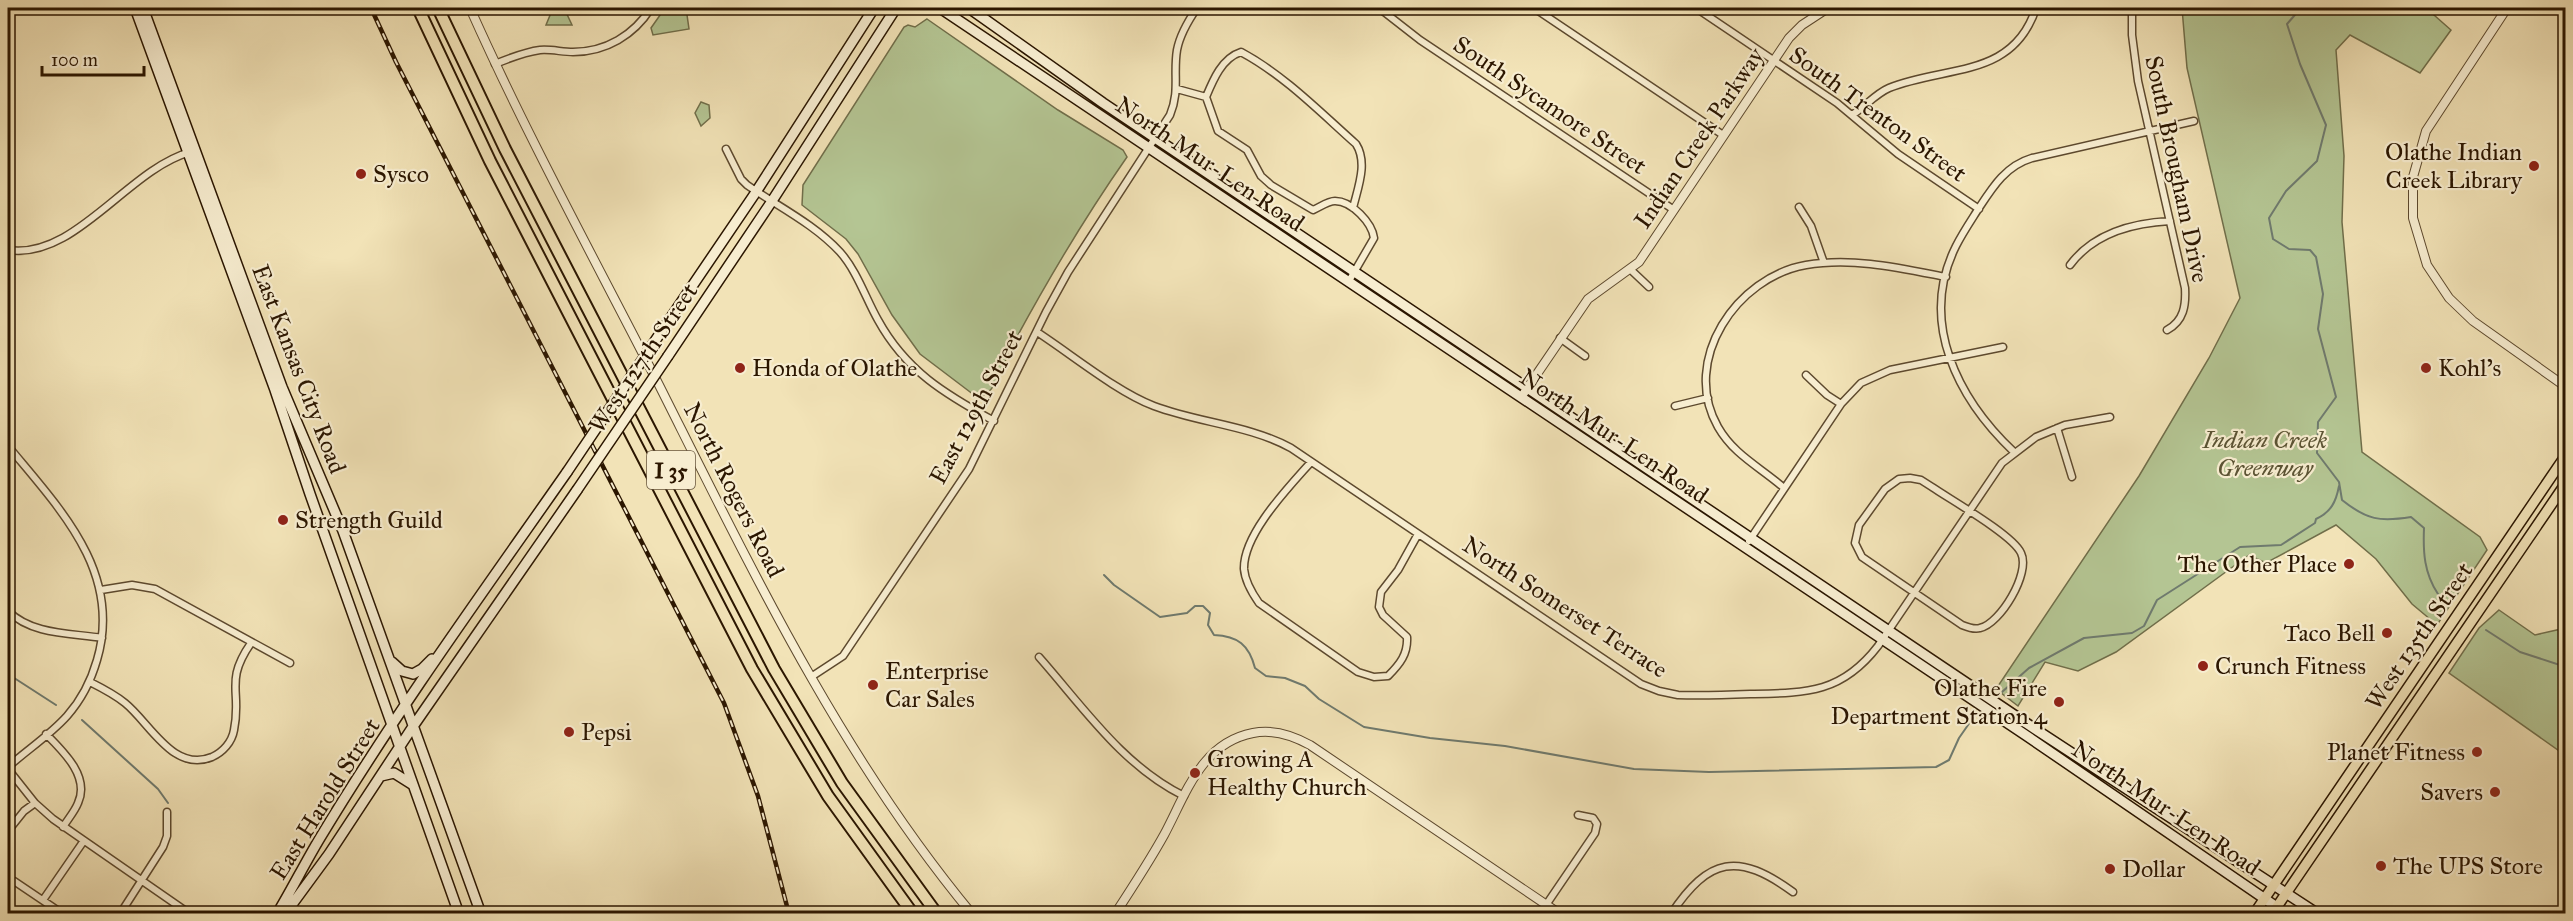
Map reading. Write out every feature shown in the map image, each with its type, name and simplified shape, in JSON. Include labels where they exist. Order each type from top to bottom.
[{"type":"highway","name":"I 35","points":[[418,8],[490,160],[752,669],[828,796],[913,914]]},
{"type":"highway","name":"I 35","points":[[438,8],[505,149],[774,669],[848,791],[937,914]]},
{"type":"main road","name":"East Kansas City Road","points":[[135,8],[282,387],[343,531],[481,914]]},
{"type":"main road","name":"East Kansas City Road","points":[[143,8],[191,152],[459,914]]},
{"type":"main road","name":"West 127th Street","points":[[407,705],[756,192],[874,8]]},
{"type":"main road","name":"West 127th Street","points":[[414,724],[668,356],[772,201],[896,8]]},
{"type":"main road","name":"North Mur-Len Road","points":[[940,8],[1745,546],[2264,898],[2274,910],[2287,914]]},
{"type":"main road","name":"North Mur-Len Road","points":[[969,8],[1156,139],[1355,273],[1888,630],[2318,914]]},
{"type":"main road","name":"West 135th Street","points":[[2254,914],[2565,455]]},
{"type":"main road","name":"West 135th Street","points":[[2274,910],[2565,483]]},
{"type":"main road","points":[[391,662],[408,674],[417,673],[448,642]]},
{"type":"main road","name":"East Harold Street","points":[[277,914],[319,839],[407,705]]},
{"type":"main road","name":"East Harold Street","points":[[285,914],[329,854],[414,724]]},
{"type":"main road","points":[[379,777],[386,773],[394,773],[413,786]]},
{"type":"street","name":"North Rogers Road","points":[[470,8],[495,64],[585,246],[811,677],[865,769],[918,845],[972,914]]},
{"type":"street","points":[[495,64],[528,52],[585,51],[611,44],[636,27],[651,8]]},
{"type":"street","points":[[1197,8],[1180,38],[1176,60],[1177,89],[1206,97]]},
{"type":"street","name":"South Sycamore Street","points":[[1379,8],[1420,40],[1674,210]]},
{"type":"street","points":[[1534,8],[1723,135]]},
{"type":"street","name":"South Trenton Street","points":[[1699,8],[1852,115],[1905,159],[1979,209]]},
{"type":"street","name":"Indian Creek Parkway","points":[[1521,397],[1588,299],[1640,262],[1774,60],[1802,25],[1828,8]]},
{"type":"street","points":[[1852,115],[1888,88],[1981,65],[1997,58],[2012,48],[2024,34],[2036,8]]},
{"type":"street","name":"South Brougham Drive","points":[[2132,8],[2134,62],[2185,296],[2181,317],[2176,325],[2167,330]]},
{"type":"street","points":[[2507,8],[2434,116],[2420,148],[2412,194],[2416,234],[2435,279],[2460,310],[2565,387]]},
{"type":"street","points":[[1350,281],[1374,238],[1373,231],[1353,208],[1345,203],[1332,201],[1313,210],[1271,185],[1261,176],[1248,150],[1230,141],[1218,131],[1206,97],[1212,80],[1229,59],[1241,52],[1251,57],[1301,95],[1356,144],[1363,158],[1353,208]]},
{"type":"street","name":"East 129th Street","points":[[811,677],[843,656],[969,469],[1068,272],[1156,139],[1173,107],[1177,89]]},
{"type":"street","points":[[2014,452],[1994,433],[1965,393],[1952,369],[1941,306],[1954,248],[2001,176],[2024,160],[2194,121]]},
{"type":"street","points":[[726,149],[741,179],[756,192],[825,237],[842,255],[879,323],[914,369],[943,393],[994,421]]},
{"type":"street","points":[[8,250],[29,251],[58,241],[162,164],[191,152]]},
{"type":"street","points":[[1799,207],[1811,226],[1824,264]]},
{"type":"street","points":[[2070,265],[2087,246],[2103,236],[2157,222],[2170,221]]},
{"type":"street","points":[[1784,488],[1732,447],[1714,419],[1708,398],[1706,376],[1710,353],[1717,332],[1736,304],[1779,272],[1824,264],[1844,262],[1885,265],[1946,277]]},
{"type":"street","points":[[1631,270],[1649,287]]},
{"type":"street","name":"North Somerset Terrace","points":[[1037,332],[1137,398],[1186,417],[1265,435],[1311,462],[1641,684],[1669,694],[1692,696],[1799,693],[1819,690],[1838,682],[1856,670],[1882,639],[1990,477],[2014,452],[2036,437],[2057,428],[2110,417]]},
{"type":"street","points":[[1560,338],[1585,356]]},
{"type":"street","points":[[1745,546],[1840,404],[1852,390],[1867,379],[1890,370],[2003,347]]},
{"type":"street","points":[[1806,375],[1840,404]]},
{"type":"street","points":[[1675,406],[1708,398]]},
{"type":"street","points":[[2057,428],[2072,477]]},
{"type":"street","points":[[8,446],[79,539],[94,567],[101,590],[104,616],[102,638],[90,682],[75,706],[8,768],[35,803],[63,827],[190,914]]},
{"type":"street","points":[[1311,462],[1283,494],[1252,538],[1244,569],[1249,586],[1258,603],[1358,672],[1374,677],[1388,676],[1400,665],[1407,649],[1407,637],[1383,615],[1378,607],[1381,592],[1398,570],[1418,534]]},
{"type":"street","points":[[1899,479],[1921,480],[2015,543],[2024,561],[2024,573],[1993,622],[1979,629],[1969,628],[1958,622],[1913,592],[1862,557],[1855,543],[1859,525],[1885,489],[1899,479]]},
{"type":"street","points":[[101,590],[132,585],[155,589],[290,663]]},
{"type":"street","points":[[8,611],[18,620],[37,629],[102,638]]},
{"type":"street","points":[[90,682],[125,703],[172,752],[190,760],[206,760],[222,751],[233,736],[235,675],[238,663],[251,643]]},
{"type":"street","points":[[1039,657],[1136,766],[1157,782],[1184,796]]},
{"type":"street","points":[[1115,914],[1154,852],[1204,761],[1224,743],[1242,735],[1260,731],[1287,735],[1310,745],[1560,914]]},
{"type":"street","points":[[46,734],[75,769],[82,788],[78,804],[63,827]]},
{"type":"street","points":[[8,831],[24,811],[35,803]]},
{"type":"street","points":[[120,914],[163,847],[167,836],[167,812]]},
{"type":"street","points":[[1546,905],[1595,833],[1597,824],[1593,818],[1578,815]]},
{"type":"street","points":[[43,900],[83,842]]},
{"type":"street","points":[[1671,914],[1695,881],[1708,872],[1724,867],[1740,866],[1757,869],[1793,892]]},
{"type":"street","points":[[14,880],[63,914]]},
{"type":"green space","points":[[553,8],[564,8],[572,25],[546,25]]},
{"type":"green space","points":[[665,8],[686,8],[689,29],[653,35],[651,28]]},
{"type":"green space","name":"Indian Creek Greenway","points":[[2182,8],[2426,8],[2451,30],[2420,73],[2350,35],[2336,50],[2344,156],[2342,222],[2362,452],[2480,537],[2487,550],[2437,625],[2412,604],[2376,559],[2336,525],[2266,563],[2249,555],[2116,652],[2078,671],[2045,662],[2018,706],[1996,689],[2139,476],[2209,358],[2240,298],[2187,68]]},
{"type":"green space","points":[[927,19],[1058,110],[1123,150],[1127,157],[1053,273],[1012,346],[995,383],[985,395],[978,398],[920,354],[892,315],[858,254],[846,239],[802,205],[803,185],[904,27],[908,25],[915,27]]},
{"type":"green space","points":[[701,102],[709,105],[710,118],[701,126],[695,113]]},
{"type":"green space","points":[[2499,610],[2535,635],[2561,629],[2565,622],[2565,755],[2449,673],[2479,628]]},
{"type":"waterway","points":[[2301,8],[2287,24],[2300,64],[2326,125],[2317,161],[2286,191],[2269,218],[2273,239],[2289,249],[2310,250],[2316,257],[2323,294],[2318,329],[2336,397],[2318,422],[2317,453],[2339,482],[2342,500],[2351,507],[2374,518],[2411,517],[2424,528],[2425,562],[2438,594]]},
{"type":"waterway","points":[[2002,692],[2029,668],[2084,638],[2132,633],[2144,626],[2157,600],[2240,547],[2281,545],[2315,523],[2316,519],[2329,510],[2339,486]]},
{"type":"waterway","points":[[1104,575],[1114,585],[1160,617],[1187,613],[1195,606],[1203,606],[1210,613],[1208,625],[1214,635],[1230,637],[1241,643],[1249,653],[1255,668],[1266,676],[1285,678],[1305,686],[1319,699],[1364,727],[1430,738],[1505,746],[1634,769],[1709,772],[1936,767],[1949,760],[1959,738],[1975,715]]},
{"type":"waterway","points":[[2486,630],[2520,652],[2566,667]]},
{"type":"waterway","points":[[8,674],[56,705]]},
{"type":"waterway","points":[[82,720],[158,789],[168,803]]},
{"type":"railway","points":[[371,8],[396,62],[724,703],[758,796],[789,914]]},
{"type":"place","name":"Olathe Indian Creek Library","points":[[2534,166]]},
{"type":"place","name":"Sysco","points":[[361,174]]},
{"type":"place","name":"Honda of Olathe","points":[[740,368]]},
{"type":"place","name":"Kohl's","points":[[2426,368]]},
{"type":"place","name":"Strength Guild","points":[[283,520]]},
{"type":"place","name":"The Other Place","points":[[2349,564]]},
{"type":"place","name":"Taco Bell","points":[[2387,633]]},
{"type":"place","name":"Crunch Fitness","points":[[2203,666]]},
{"type":"place","name":"Enterprise Car Sales","points":[[873,685]]},
{"type":"place","name":"Olathe Fire Department Station 4","points":[[2059,702]]},
{"type":"place","name":"Pepsi","points":[[569,732]]},
{"type":"place","name":"Planet Fitness","points":[[2477,752]]},
{"type":"place","name":"Growing A Healthy Church","points":[[1195,773]]},
{"type":"place","name":"Savers","points":[[2495,792]]},
{"type":"place","name":"The UPS Store","points":[[2381,866]]},
{"type":"place","name":"Dollar","points":[[2110,869]]}]
